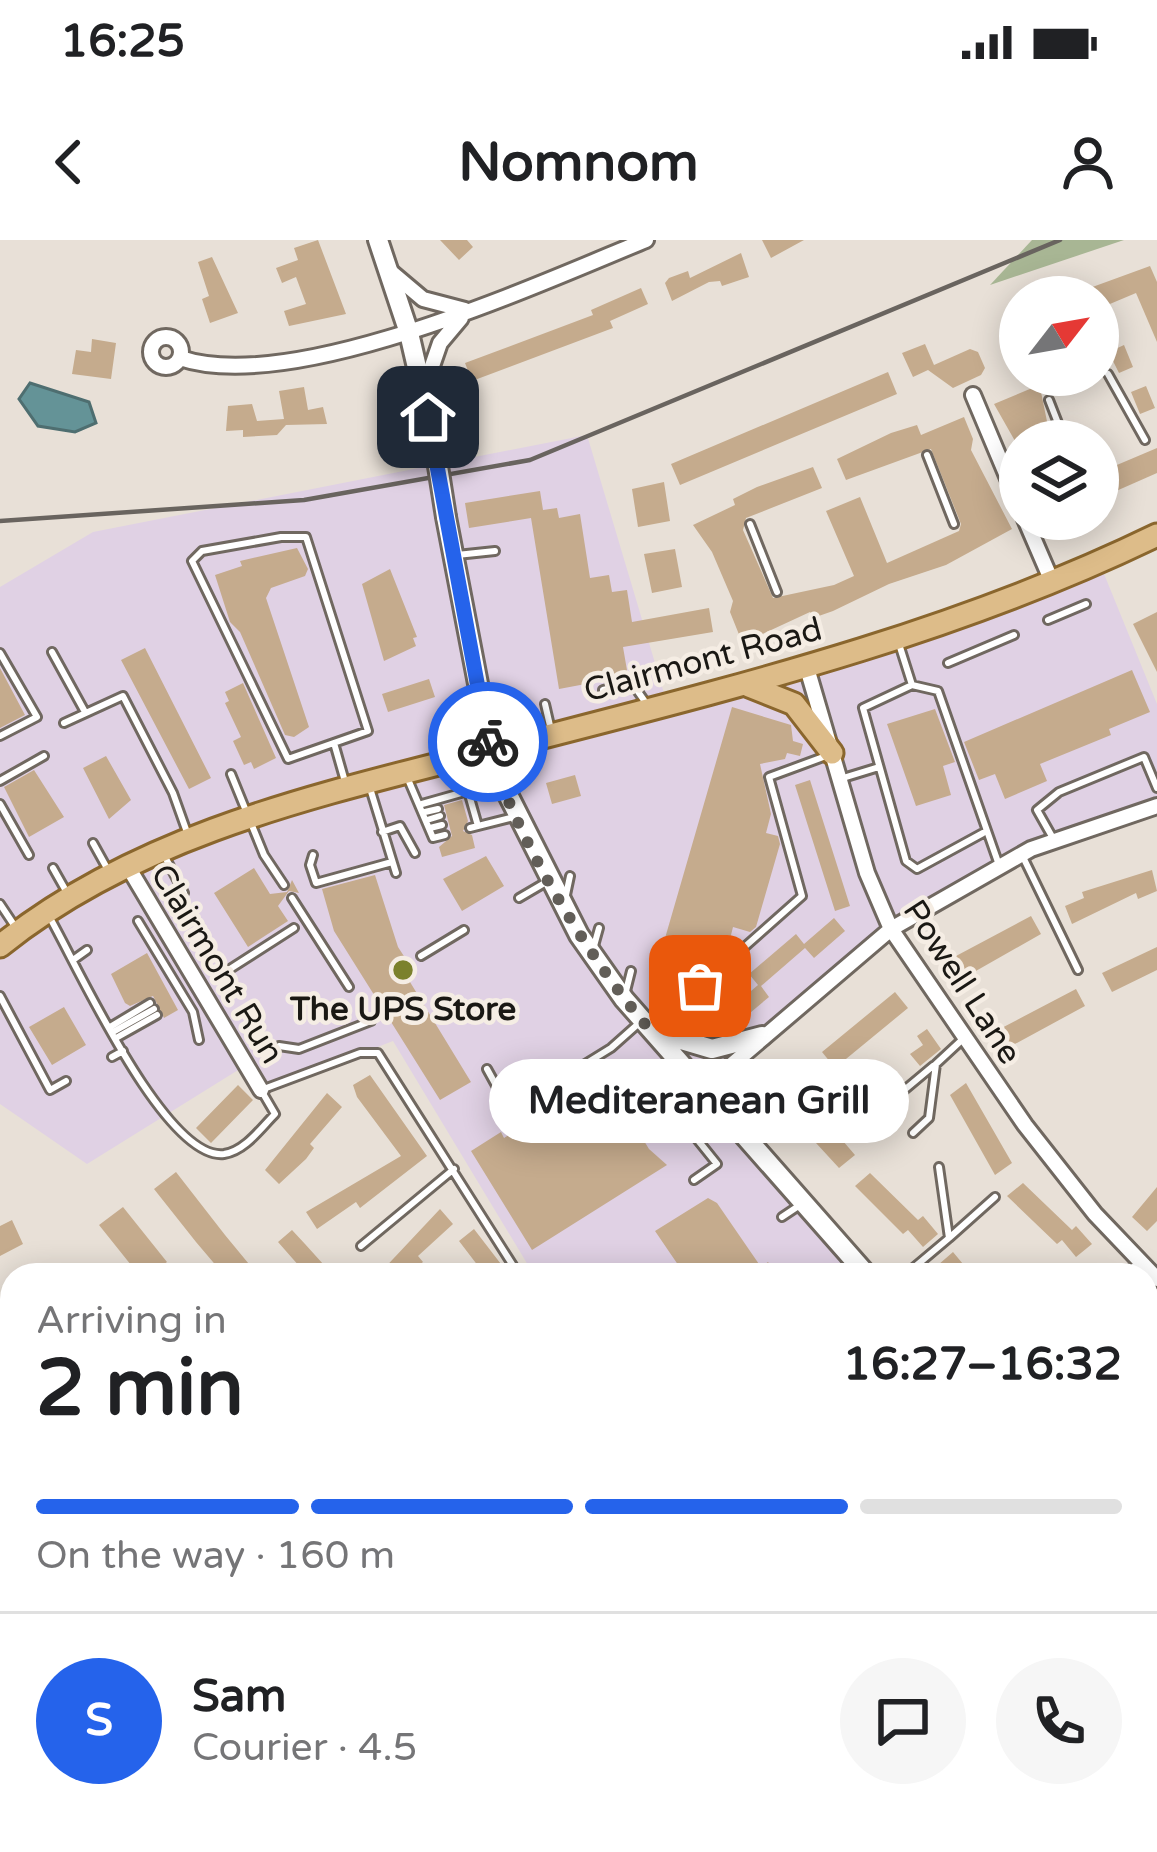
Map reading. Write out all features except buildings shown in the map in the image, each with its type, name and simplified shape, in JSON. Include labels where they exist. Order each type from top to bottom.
[{"type":"main road","points":[[378,240],[409,333],[434,441],[490,751],[518,816],[561,878],[564,904],[592,956],[623,999],[856,1263]]},
{"type":"main road","name":"Clairmont Road","points":[[0,946],[69,896],[190,839],[552,734],[606,730],[655,713],[707,703],[743,684],[898,640],[1054,584],[1157,536]]},
{"type":"main road","points":[[743,684],[794,704],[832,753]]},
{"type":"main road","points":[[646,1025],[712,1049],[762,1036]]},
{"type":"street","points":[[596,261],[611,240]]},
{"type":"street","points":[[180,358],[214,367],[255,366],[409,333],[646,240]]},
{"type":"street","points":[[388,268],[423,299],[470,310]]},
{"type":"street","points":[[423,393],[440,343],[470,310]]},
{"type":"street","points":[[973,395],[999,457]]},
{"type":"street","points":[[1034,540],[1054,584]]},
{"type":"street","name":"Powell Lane","points":[[807,668],[872,885],[892,929],[1058,1168],[1139,1262]]},
{"type":"street","points":[[702,1090],[892,929],[1021,854],[1157,806]]},
{"type":"street","name":"Clairmont Run","points":[[118,869],[261,1090]]},
{"type":"lane","points":[[1119,394],[1144,440]]},
{"type":"lane","points":[[1048,400],[1056,420]]},
{"type":"lane","points":[[927,455],[955,524]]},
{"type":"lane","points":[[750,524],[777,592]]},
{"type":"lane","points":[[306,538],[368,731],[334,742],[288,759],[192,562],[202,551],[306,538]]},
{"type":"lane","points":[[452,555],[495,551]]},
{"type":"lane","points":[[1048,620],[1086,604]]},
{"type":"lane","points":[[947,663],[1013,635]]},
{"type":"lane","points":[[898,640],[912,685]]},
{"type":"lane","points":[[52,652],[85,712]]},
{"type":"lane","points":[[0,653],[37,717],[0,736]]},
{"type":"lane","points":[[603,690],[632,683],[655,713]]},
{"type":"lane","points":[[983,833],[917,869],[906,861],[863,708],[912,685],[938,692],[983,833],[999,865]]},
{"type":"lane","points":[[64,723],[117,695],[125,698],[173,793],[190,839]]},
{"type":"lane","points":[[545,704],[552,734]]},
{"type":"lane","points":[[334,742],[382,832],[396,873]]},
{"type":"lane","points":[[487,1069],[512,1104],[543,1091],[646,1025],[802,896],[770,777],[832,753]]},
{"type":"lane","points":[[0,781],[44,756]]},
{"type":"lane","points":[[1054,840],[1037,810],[1059,791],[1144,758],[1157,788]]},
{"type":"lane","points":[[840,779],[879,767]]},
{"type":"lane","points":[[231,773],[253,817],[264,855],[284,885]]},
{"type":"lane","points":[[405,774],[433,838],[445,835]]},
{"type":"lane","points":[[426,816],[468,791],[474,827],[518,816]]},
{"type":"lane","points":[[0,804],[29,855]]},
{"type":"lane","points":[[426,816],[440,817],[426,816]]},
{"type":"lane","points":[[382,832],[400,826],[415,854]]},
{"type":"lane","points":[[93,843],[118,869]]},
{"type":"lane","points":[[161,850],[184,893]]},
{"type":"lane","points":[[1021,854],[1078,970]]},
{"type":"lane","points":[[313,855],[310,865],[316,883],[392,862]]},
{"type":"lane","points":[[53,868],[69,896]]},
{"type":"lane","points":[[519,898],[561,878]]},
{"type":"lane","points":[[292,898],[349,986]]},
{"type":"lane","points":[[0,904],[18,932]]},
{"type":"lane","points":[[46,911],[139,1079],[157,1105],[213,1154],[243,1146],[275,1114],[261,1090],[360,1053],[377,1053],[512,1263]]},
{"type":"lane","points":[[138,922],[184,998],[199,1040]]},
{"type":"lane","points":[[230,968],[294,928]]},
{"type":"lane","points":[[592,956],[599,928]]},
{"type":"lane","points":[[421,956],[464,931]]},
{"type":"lane","points":[[73,960],[87,950]]},
{"type":"lane","points":[[68,976],[79,970]]},
{"type":"lane","points":[[623,999],[631,971]]},
{"type":"lane","points":[[0,996],[50,1090],[66,1081]]},
{"type":"lane","points":[[171,1000],[184,998]]},
{"type":"lane","points":[[113,1032],[154,1009]]},
{"type":"lane","points":[[279,1046],[299,1049],[371,1021]]},
{"type":"lane","points":[[878,1112],[964,1038]]},
{"type":"lane","points":[[112,1057],[123,1051]]},
{"type":"lane","points":[[914,1133],[929,1118],[936,1064]]},
{"type":"lane","points":[[139,1079],[152,1071]]},
{"type":"lane","points":[[664,1124],[702,1090]]},
{"type":"lane","points":[[676,1113],[717,1164],[694,1180]]},
{"type":"lane","points":[[939,1167],[949,1238]]},
{"type":"lane","points":[[361,1246],[454,1169]]},
{"type":"lane","points":[[919,1263],[995,1197]]},
{"type":"lane","points":[[782,1217],[803,1203]]},
{"type":"shaded area","points":[[587,435],[669,710],[1100,564],[1157,704],[1157,805],[1054,843],[890,928],[702,1088],[846,1263],[527,1263],[393,1041],[264,1091],[243,1067],[87,1164],[0,1104],[0,587],[93,532]]},
{"type":"green space","points":[[1032,240],[1124,240],[1017,276],[999,276],[999,282],[990,285]]},
{"type":"water","points":[[30,383],[89,402],[96,423],[75,432],[38,426],[19,399]]},
{"type":"railway","points":[[0,521],[304,500],[530,460],[1060,240]]},
{"type":"way so far","points":[[488,742],[502,788],[592,956],[650,1030],[700,986]]},
{"type":"place","name":"The UPS Store","points":[[403,970]]},
{"type":"place","name":"Mediteranean Grill","points":[[700,986]]},
{"type":"route","points":[[428,417],[488,742]]}]
